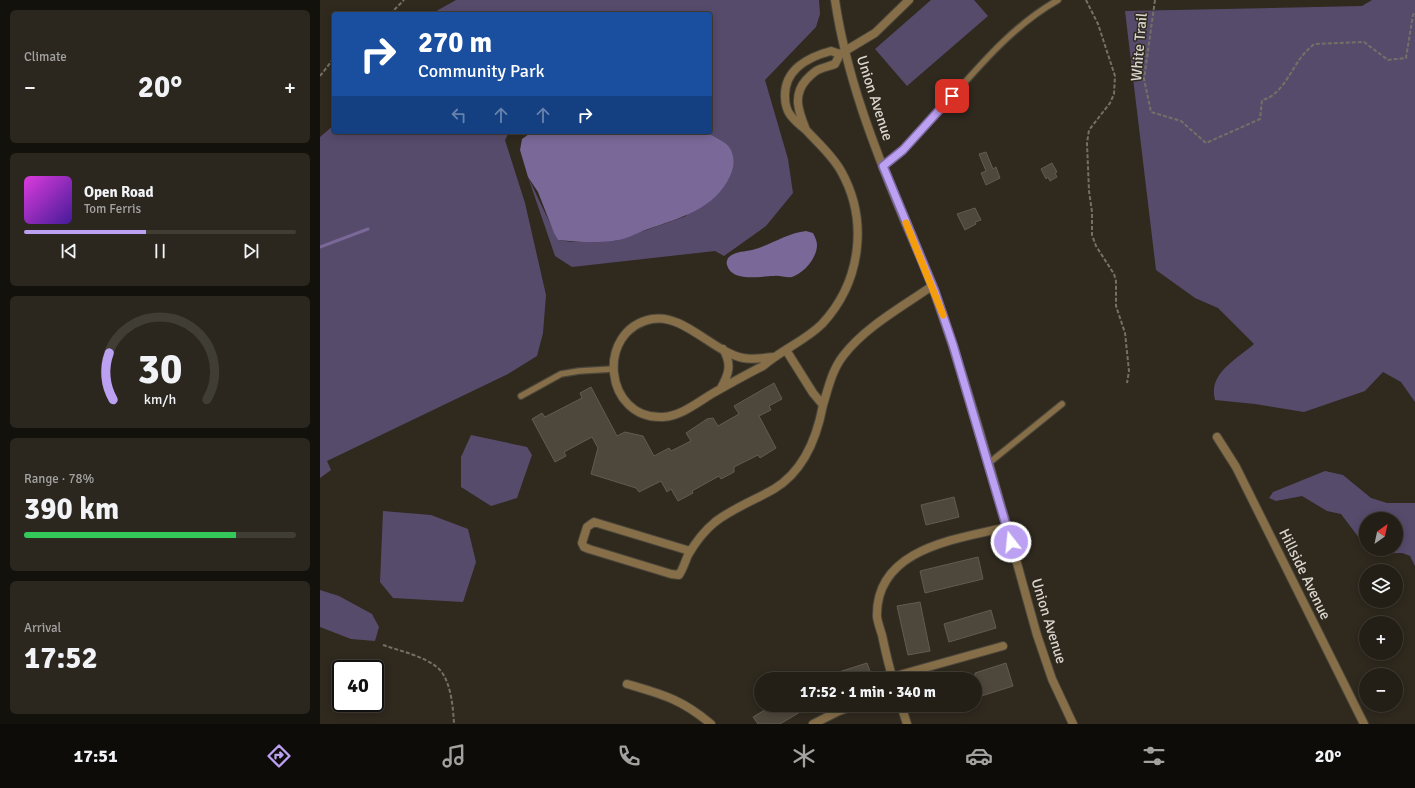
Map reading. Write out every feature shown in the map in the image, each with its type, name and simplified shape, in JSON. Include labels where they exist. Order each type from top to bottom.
[{"type":"street","name":"Union Avenue","points":[[835,0],[843,53],[883,166],[932,286],[953,345],[989,463],[1037,635],[1052,679],[1073,724]]},
{"type":"street","points":[[806,130],[798,110],[797,95],[799,89],[811,74],[835,64],[843,53],[875,33],[909,0]]},
{"type":"street","points":[[773,357],[756,360],[742,358],[723,350],[681,325],[666,319],[652,319],[635,326],[624,337],[616,351],[613,370],[614,383],[622,396],[632,406],[654,416],[673,415],[763,366],[773,357],[786,350],[821,325],[830,314],[850,280],[858,245],[855,207],[847,183],[831,157],[791,116],[785,103],[784,90],[789,76],[796,68],[817,55],[831,51],[843,53]]},
{"type":"street","points":[[690,552],[594,522],[586,527],[582,543],[584,547],[589,549],[679,575],[690,552],[715,523],[775,488],[794,472],[819,429],[823,405],[832,378],[842,357],[857,340],[932,286]]},
{"type":"street","points":[[720,389],[730,368],[728,358],[723,350]]},
{"type":"street","points":[[786,350],[813,393],[823,405]]},
{"type":"street","name":"Hillside Avenue","points":[[1217,437],[1236,467],[1364,724]]},
{"type":"street","points":[[891,672],[877,617],[880,600],[887,579],[900,564],[913,554],[948,542],[1007,527]]},
{"type":"street","points":[[913,672],[1003,646]]},
{"type":"street","points":[[627,684],[670,697],[691,707],[711,724]]},
{"type":"street","points":[[813,724],[836,712]]},
{"type":"street","points":[[903,712],[907,724]]},
{"type":"lane","points":[[883,166],[903,150],[972,74],[1016,30],[1040,10],[1058,0]]},
{"type":"lane","points":[[521,396],[561,374],[579,371],[613,370]]},
{"type":"lane","points":[[989,463],[1062,404]]},
{"type":"path","points":[[392,12],[404,0]]},
{"type":"path","points":[[1086,0],[1098,24],[1115,76],[1114,94],[1110,103],[1089,130],[1087,143],[1089,192],[1092,212],[1092,235],[1096,246],[1114,274],[1116,281],[1116,306],[1123,322],[1127,353],[1127,383]]},
{"type":"path","name":"White Trail","points":[[1154,0],[1144,78],[1151,112],[1181,121],[1206,143],[1260,119],[1262,100],[1270,98],[1291,75],[1302,56],[1314,44],[1364,42],[1388,60],[1406,58],[1413,15],[1415,13]]},
{"type":"path","points":[[320,76],[332,61]]},
{"type":"path","points":[[383,645],[419,658],[437,667],[444,676],[453,707],[454,724]]},
{"type":"shaded area","points":[[456,0],[819,0],[820,14],[816,27],[765,80],[788,159],[793,193],[766,226],[724,256],[715,251],[572,267],[555,256],[528,177],[558,240],[572,242],[615,241],[686,216],[720,140],[710,134],[712,134],[712,12],[435,12]]},
{"type":"shaded area","points":[[931,0],[974,0],[988,16],[907,86],[875,49]]},
{"type":"shaded area","points":[[1372,0],[1415,0],[1415,402],[1401,382],[1383,372],[1365,391],[1304,412],[1255,404],[1215,400],[1214,390],[1220,375],[1225,368],[1254,344],[1218,308],[1195,298],[1156,270],[1125,11],[1362,6]]},
{"type":"shaded area","points":[[332,127],[332,134],[508,134],[505,140],[525,203],[546,295],[543,333],[537,356],[508,374],[327,461],[331,470],[320,478],[320,137]]},
{"type":"shaded area","points":[[529,134],[710,134],[729,147],[733,157],[733,167],[730,176],[715,197],[695,211],[684,216],[617,240],[606,242],[579,242],[558,240],[538,192],[528,177],[520,150],[522,139]]},
{"type":"shaded area","points":[[806,231],[813,233],[817,242],[815,255],[805,269],[797,275],[792,277],[741,276],[730,271],[727,265],[728,258],[734,254],[759,248],[792,234]]},
{"type":"shaded area","points":[[471,435],[527,447],[532,455],[517,498],[491,506],[461,487],[461,457]]},
{"type":"shaded area","points":[[1325,471],[1343,475],[1371,498],[1387,503],[1415,503],[1415,566],[1410,556],[1403,554],[1403,512],[1359,512],[1359,538],[1341,514],[1327,511],[1302,496],[1276,501],[1269,498],[1273,492]]},
{"type":"shaded area","points":[[383,511],[431,515],[468,529],[476,562],[463,602],[393,598],[380,582]]},
{"type":"shaded area","points":[[320,590],[339,596],[372,614],[379,627],[375,641],[351,639],[320,627]]},
{"type":"building","points":[[986,152],[993,169],[996,167],[1000,178],[986,185],[981,173],[986,171],[979,154]]},
{"type":"building","points":[[1052,163],[1057,172],[1055,173],[1057,177],[1050,181],[1048,177],[1046,179],[1041,169]]},
{"type":"building","points":[[975,208],[981,220],[975,222],[976,224],[965,230],[957,214]]},
{"type":"building","points":[[774,383],[782,399],[769,406],[771,410],[759,416],[776,448],[760,458],[758,455],[734,467],[734,472],[721,479],[719,476],[692,491],[693,493],[678,501],[671,489],[667,492],[661,481],[639,492],[636,488],[591,474],[598,448],[592,437],[564,452],[566,456],[555,462],[532,419],[542,413],[545,417],[582,398],[580,393],[591,387],[617,436],[625,432],[643,436],[654,456],[669,448],[671,451],[691,441],[686,433],[707,419],[713,418],[718,426],[739,414],[734,406]]},
{"type":"building","points":[[954,497],[959,517],[926,525],[921,505]]},
{"type":"building","points":[[978,557],[983,579],[925,593],[920,571]]},
{"type":"building","points":[[920,602],[930,651],[908,655],[897,606]]},
{"type":"building","points":[[991,610],[996,628],[949,642],[944,624]]},
{"type":"building","points":[[867,663],[870,672],[839,672]]},
{"type":"building","points":[[1006,663],[1013,686],[982,696],[982,672],[978,672]]},
{"type":"building","points":[[761,712],[800,712],[780,724],[758,724],[753,717]]},
{"type":"waterway","points":[[320,247],[368,229]]},
{"type":"slow traffic","points":[[906,223],[943,315]]},
{"type":"route","points":[[952,96],[903,150],[883,166],[935,292],[953,345],[989,463],[1011,542]]}]
